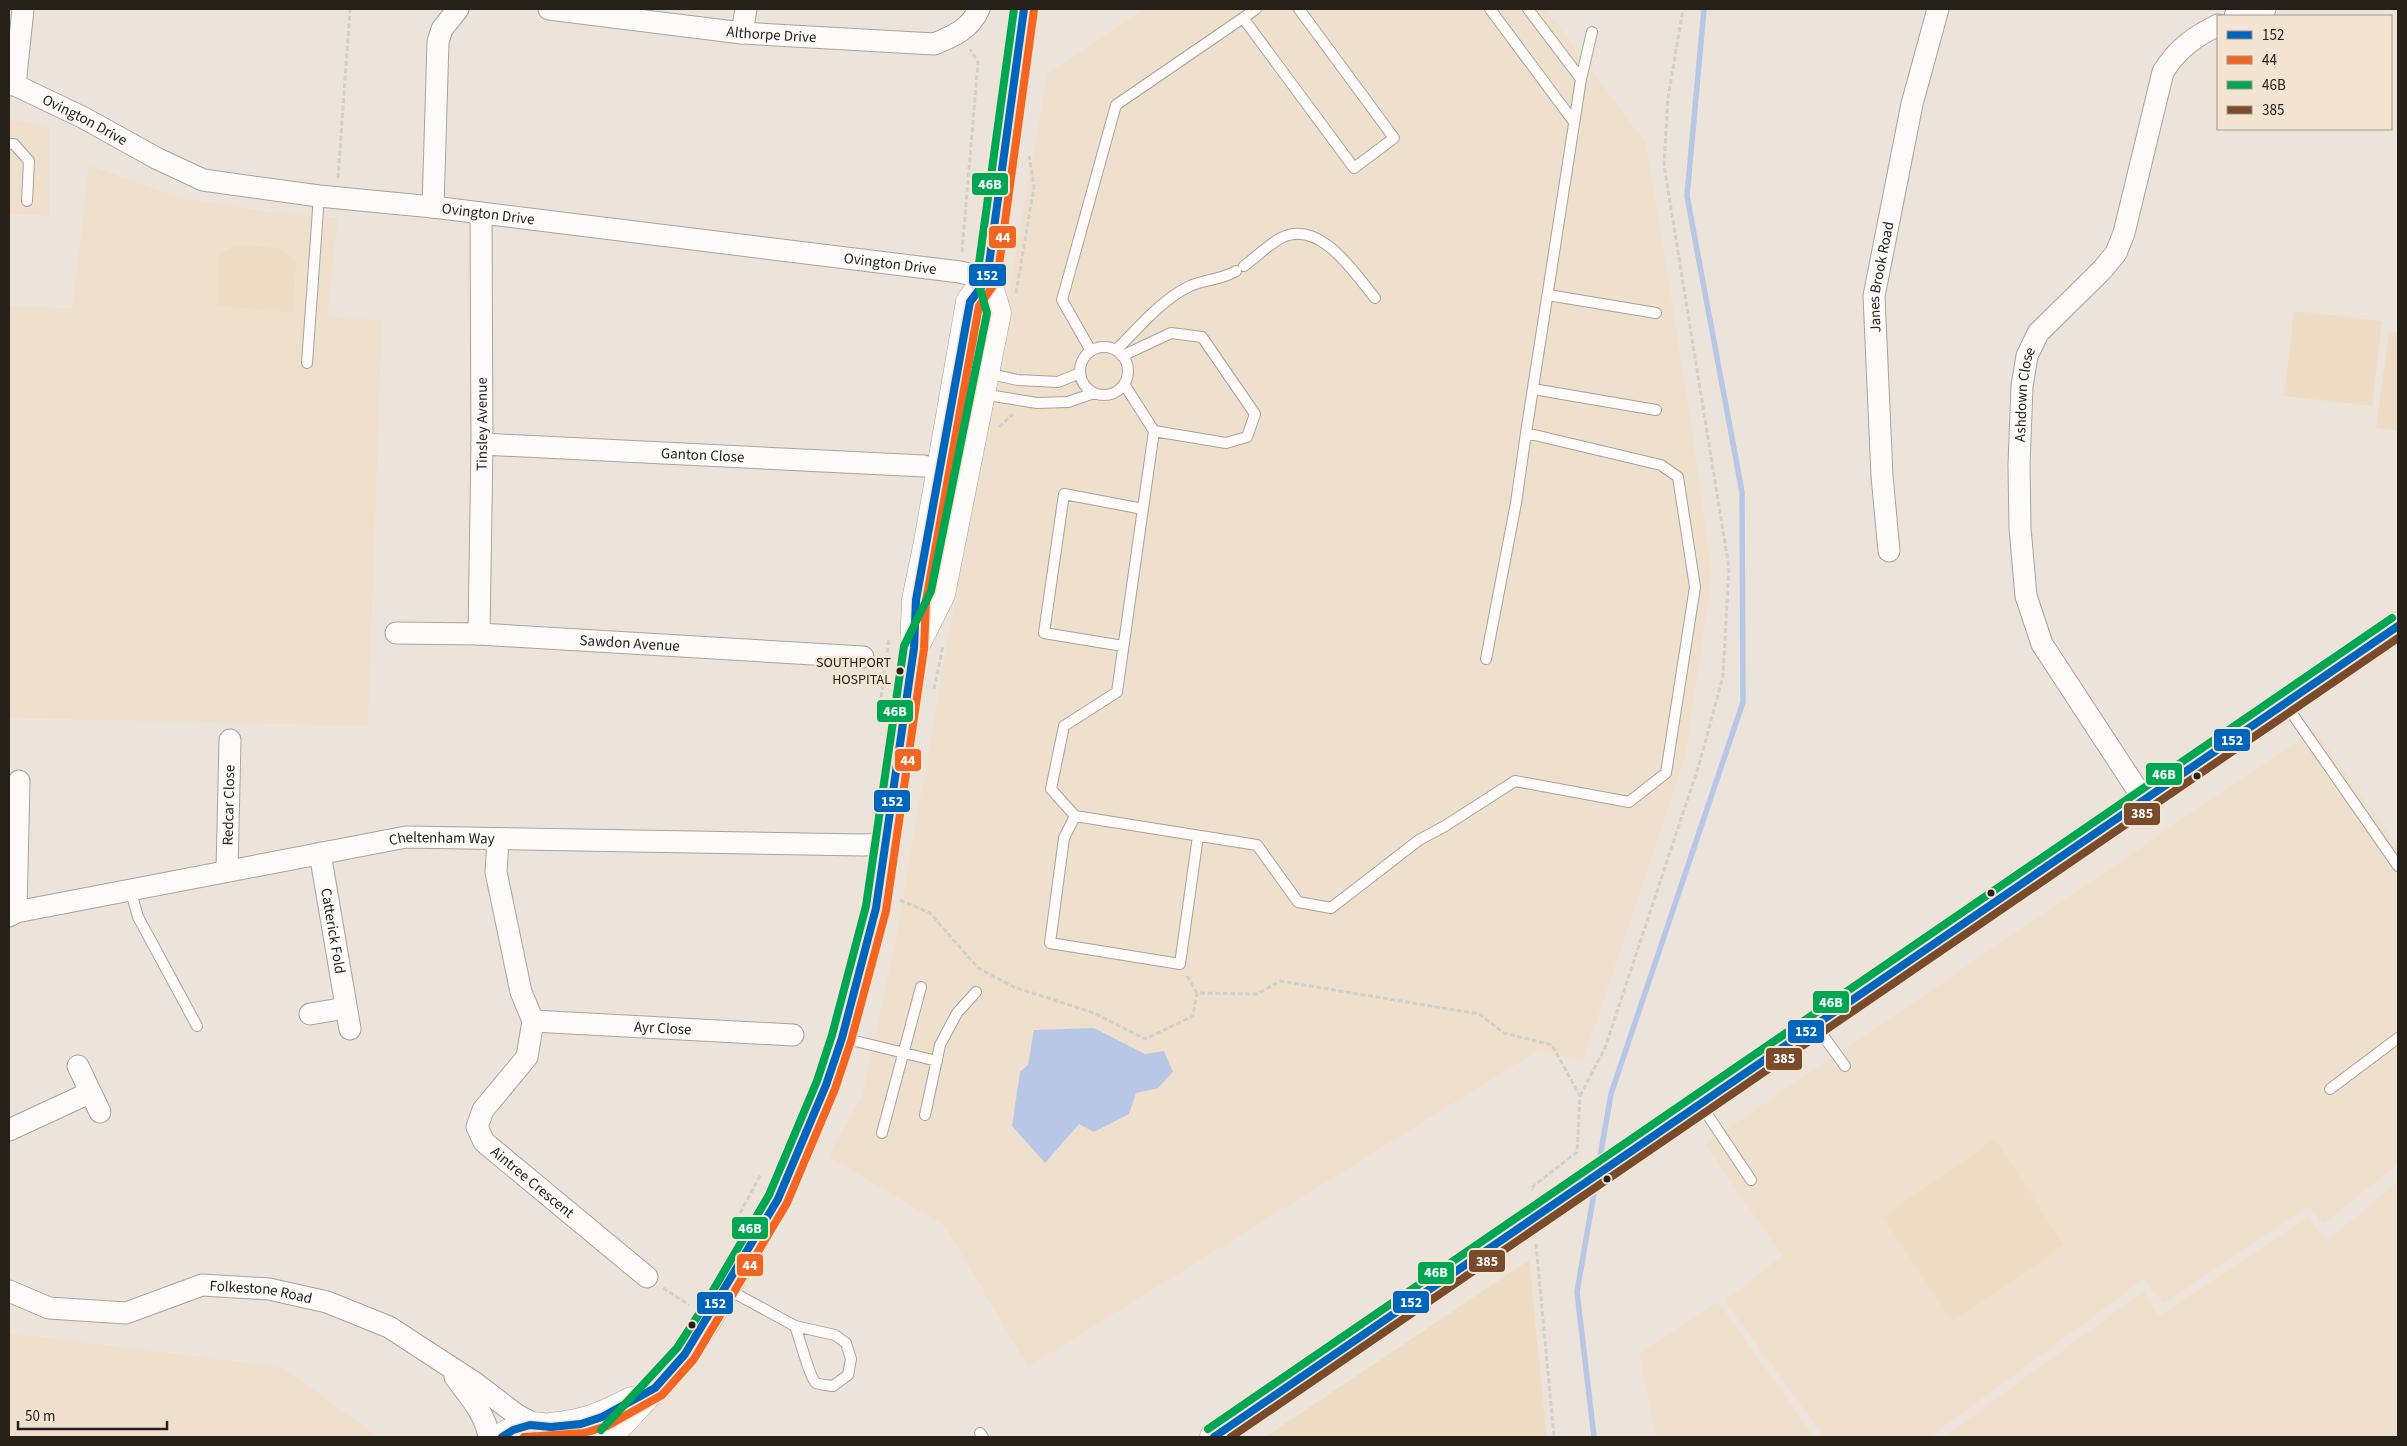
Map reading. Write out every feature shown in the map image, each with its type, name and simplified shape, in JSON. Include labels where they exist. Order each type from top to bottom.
[{"type":"main road","points":[[608,1437],[685,1354],[726,1288],[778,1199],[826,1085],[842,1038],[876,908],[914,648],[916,600],[928,542],[970,381],[997,313],[987,279],[1024,9]]},
{"type":"main road","points":[[1214,1437],[2144,800],[2286,706],[2398,626]]},
{"type":"main road","points":[[502,1437],[513,1430],[552,1430],[581,1424],[602,1417],[655,1388]]},
{"type":"street","points":[[12,85],[23,9]]},
{"type":"street","points":[[433,207],[438,42],[442,29],[458,9]]},
{"type":"street","name":"Althorpe Drive","points":[[550,9],[742,32],[934,44],[960,32],[972,23],[979,9]]},
{"type":"street","points":[[742,32],[746,9]]},
{"type":"street","name":"Janes Brook Road","points":[[1889,551],[1882,476],[1874,296],[1912,104],[1938,9]]},
{"type":"street","name":"Ashdown Close","points":[[2236,15],[2265,9]]},
{"type":"street","name":"Ashdown Close","points":[[2144,800],[2042,644],[2026,596],[2020,528],[2019,466],[2022,386],[2027,356],[2038,333],[2102,270],[2116,253],[2124,233],[2163,72],[2173,55],[2192,38],[2217,24]]},
{"type":"street","name":"Ovington Drive","points":[[12,85],[84,118],[156,158],[202,180],[960,272],[987,279]]},
{"type":"street","name":"Tinsley Avenue","points":[[479,634],[482,444],[481,213]]},
{"type":"street","name":"Ganton Close","points":[[482,444],[924,466]]},
{"type":"street","name":"Sawdon Avenue","points":[[396,633],[479,634],[863,657]]},
{"type":"street","name":"Redcar Close","points":[[227,871],[230,740]]},
{"type":"street","points":[[13,914],[19,781]]},
{"type":"street","name":"Cheltenham Way","points":[[13,914],[320,853],[406,838],[884,844]]},
{"type":"street","points":[[498,840],[496,872],[521,992],[533,1021]]},
{"type":"street","name":"Catterick Fold","points":[[310,1014],[348,1019],[320,853]]},
{"type":"street","name":"Ayr Close","points":[[533,1021],[793,1035]]},
{"type":"street","name":"Aintree Crescent","points":[[533,1021],[527,1057],[483,1110],[477,1127],[484,1142],[647,1277]]},
{"type":"street","points":[[78,1066],[89,1093],[100,1112]]},
{"type":"street","points":[[9,1130],[89,1093]]},
{"type":"street","name":"Folkestone Road","points":[[9,1291],[49,1308],[126,1312],[202,1285],[269,1289],[327,1302],[389,1327],[474,1383],[517,1415],[552,1430]]},
{"type":"street","name":"Folkestone Road","points":[[445,1365],[475,1403],[486,1425],[489,1437]]},
{"type":"lane","points":[[1090,351],[1062,300],[1116,106],[1256,9]]},
{"type":"lane","points":[[1243,18],[1354,168],[1394,138],[1299,9]]},
{"type":"lane","points":[[1490,9],[1574,122]]},
{"type":"lane","points":[[1528,9],[1581,79]]},
{"type":"lane","points":[[1486,659],[1516,503],[1574,122],[1581,79],[1592,32]]},
{"type":"lane","points":[[9,144],[14,144],[29,161],[27,201]]},
{"type":"lane","points":[[308,363],[328,196]]},
{"type":"lane","points":[[1119,353],[1156,310],[1188,287],[1202,282],[1216,281],[1240,269],[1281,238],[1294,234],[1308,236],[1326,243],[1338,253],[1374,298]]},
{"type":"lane","points":[[1548,295],[1656,313]]},
{"type":"lane","points":[[1119,353],[1128,369],[1124,384],[1111,394],[1103,395],[1094,393],[1087,388],[1080,373],[1081,364],[1090,351],[1098,348],[1119,353],[1171,333],[1202,337],[1255,414],[1247,437],[1226,443],[1154,431]]},
{"type":"lane","points":[[970,381],[1018,380],[1058,382],[1080,373]]},
{"type":"lane","points":[[970,381],[1037,403],[1068,402],[1094,393]]},
{"type":"lane","points":[[1124,384],[1154,431],[1117,692],[1064,726],[1051,789],[1074,816],[1257,845],[1298,902],[1332,908],[1419,840],[1445,826],[1515,781],[1629,802],[1666,773],[1695,587],[1678,477],[1661,465],[1526,433]]},
{"type":"lane","points":[[1533,389],[1656,410]]},
{"type":"lane","points":[[1123,646],[1044,633],[1064,494],[1143,509]]},
{"type":"lane","points":[[2286,706],[2398,866]]},
{"type":"lane","points":[[1074,816],[1064,838],[1050,943],[1180,964],[1198,836]]},
{"type":"lane","points":[[131,892],[138,917],[197,1026]]},
{"type":"lane","points":[[882,1133],[921,988]]},
{"type":"lane","points":[[926,1115],[940,1045],[957,1013],[976,992]]},
{"type":"lane","points":[[1816,1025],[1845,1066]]},
{"type":"lane","points":[[842,1038],[937,1061]]},
{"type":"lane","points":[[2330,1089],[2398,1038]]},
{"type":"lane","points":[[1700,1104],[1752,1180]]},
{"type":"lane","points":[[726,1288],[795,1326],[835,1335],[846,1343],[851,1359],[848,1375],[833,1386],[816,1383],[810,1375],[806,1355],[795,1326]]},
{"type":"path","points":[[328,196],[350,9]]},
{"type":"path","points":[[960,32],[978,62],[960,272]]},
{"type":"path","points":[[878,719],[890,633]]},
{"type":"path","points":[[892,897],[930,913],[978,968],[1014,987],[1094,1014],[1145,1039],[1193,1016],[1196,993],[1257,994],[1280,981],[1479,1014],[1504,1033],[1552,1045],[1580,1096],[1576,1152],[1532,1188],[1553,1204]]},
{"type":"path","points":[[736,1222],[762,1172]]},
{"type":"path","points":[[1536,1241],[1554,1437]]},
{"type":"path","points":[[647,1277],[691,1306],[695,1298]]},
{"type":"shaded area","points":[[1143,9],[1546,9],[1646,143],[1691,420],[1712,576],[1685,758],[1583,1061],[1541,1049],[1028,1367],[945,1226],[828,1156],[862,1096],[893,953],[1047,75]]},
{"type":"shaded area","points":[[9,118],[49,128],[49,216],[9,214]]},
{"type":"shaded area","points":[[89,165],[180,198],[270,212],[338,218],[327,317],[382,320],[368,726],[9,718],[9,306],[72,308]]},
{"type":"shaded area","points":[[236,245],[280,248],[296,261],[294,313],[217,306],[219,254]]},
{"type":"shaded area","points":[[2294,311],[2382,321],[2372,406],[2284,396]]},
{"type":"shaded area","points":[[2389,332],[2398,333],[2398,431],[2376,428]]},
{"type":"shaded area","points":[[2315,729],[2398,847],[2398,1164],[2323,1224],[2307,1206],[2164,1304],[2144,1279],[1930,1437],[1824,1437],[1725,1301],[1782,1256],[1705,1144]]},
{"type":"shaded area","points":[[1995,1139],[2064,1245],[1953,1322],[1883,1217]]},
{"type":"shaded area","points":[[2398,1181],[2398,1437],[1944,1437],[2144,1291],[2159,1316],[2308,1217],[2327,1241]]},
{"type":"shaded area","points":[[1529,1260],[1547,1437],[1265,1437]]},
{"type":"shaded area","points":[[1718,1302],[1814,1437],[1656,1437],[1639,1353]]},
{"type":"shaded area","points":[[9,1333],[282,1367],[379,1437],[9,1437]]},
{"type":"water","points":[[1094,1028],[1145,1054],[1164,1051],[1173,1072],[1158,1088],[1136,1093],[1129,1114],[1094,1132],[1079,1124],[1045,1163],[1012,1126],[1020,1072],[1028,1065],[1034,1030]]},
{"type":"waterway","points":[[1599,1163],[1611,1094],[1743,702],[1742,492],[1687,196],[1704,9]]},
{"type":"waterway","points":[[1594,1437],[1577,1292],[1595,1187]]},
{"type":"transit line","name":"46B","points":[[601,1430],[677,1348],[701,1311],[769,1195],[817,1081],[832,1035],[866,906],[904,646],[931,591],[987,313],[977,278],[1014,9]]},
{"type":"transit line","name":"152","points":[[502,1437],[513,1430],[530,1425],[551,1427],[581,1424],[602,1417],[655,1388],[685,1354],[778,1199],[826,1085],[842,1038],[876,908],[914,648],[916,600],[970,302],[987,279],[1024,9]]},
{"type":"transit line","name":"44","points":[[524,1437],[584,1433],[607,1426],[662,1395],[694,1359],[787,1203],[835,1089],[851,1041],[886,911],[924,649],[926,601],[979,306],[997,280],[1034,10]]},
{"type":"transit line","name":"46B","points":[[1208,1429],[2392,618]]},
{"type":"transit line","name":"152","points":[[1214,1437],[2398,626]]},
{"type":"transit line","name":"385","points":[[1231,1437],[2398,638]]},
{"type":"place","name":"SOUTHPORT HOSPITAL","points":[[900,671]]}]
